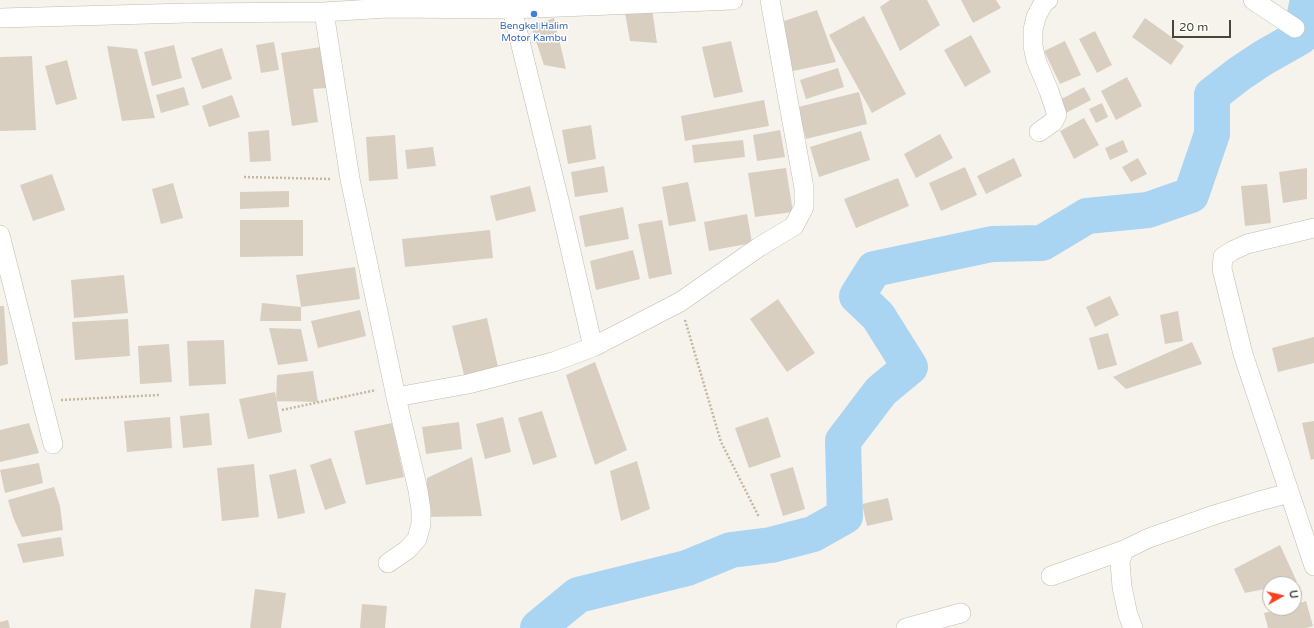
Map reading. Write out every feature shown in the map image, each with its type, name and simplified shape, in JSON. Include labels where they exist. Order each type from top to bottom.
[{"type":"street","points":[[0,18],[188,13],[324,12],[387,4],[512,8],[733,0]]},
{"type":"street","points":[[395,392],[468,384],[553,362],[592,348],[680,302],[759,247],[794,226],[804,207],[804,188],[770,0]]},
{"type":"street","points":[[1253,0],[1295,28]]},
{"type":"street","points":[[1039,132],[1053,122],[1057,115],[1036,60],[1033,46],[1033,30],[1036,18],[1045,1]]},
{"type":"street","points":[[512,8],[559,200],[592,348]]},
{"type":"street","points":[[324,12],[350,179],[395,392],[418,490],[421,510],[421,524],[417,539],[407,550],[388,564]]},
{"type":"street","points":[[1314,228],[1248,244],[1232,251],[1223,257],[1222,269],[1243,354],[1314,566]]},
{"type":"street","points":[[0,235],[53,444]]},
{"type":"street","points":[[1051,576],[1124,550],[1149,538],[1207,517],[1289,493]]},
{"type":"street","points":[[1124,550],[1120,562],[1122,587],[1128,615],[1133,628]]},
{"type":"street","points":[[906,628],[961,613]]},
{"type":"path","points":[[244,178],[350,179]]},
{"type":"path","points":[[680,302],[721,442],[759,517]]},
{"type":"path","points":[[282,410],[395,392]]},
{"type":"path","points":[[42,400],[159,395]]},
{"type":"building","points":[[890,0],[927,0],[940,25],[900,51],[880,7]]},
{"type":"building","points":[[961,0],[996,0],[1001,8],[973,23]]},
{"type":"building","points":[[652,9],[657,43],[630,41],[625,13]]},
{"type":"building","points":[[817,10],[836,62],[788,72],[784,21]]},
{"type":"building","points":[[864,16],[906,94],[872,113],[829,35]]},
{"type":"building","points":[[554,18],[566,69],[544,65],[531,26]]},
{"type":"building","points":[[1145,18],[1184,46],[1171,65],[1132,37]]},
{"type":"building","points":[[1095,31],[1112,65],[1097,73],[1079,39]]},
{"type":"building","points":[[971,35],[991,72],[965,87],[944,50]]},
{"type":"building","points":[[731,41],[743,92],[714,98],[702,47]]},
{"type":"building","points":[[1065,41],[1081,75],[1060,84],[1044,51]]},
{"type":"building","points":[[274,42],[279,70],[261,73],[256,45]]},
{"type":"building","points":[[174,45],[182,78],[152,86],[144,52]]},
{"type":"building","points":[[107,46],[137,49],[155,118],[122,121]]},
{"type":"building","points":[[321,47],[327,88],[313,89],[318,122],[292,126],[281,53]]},
{"type":"building","points":[[222,48],[232,79],[202,89],[191,58]]},
{"type":"building","points":[[32,56],[36,130],[0,131],[0,57]]},
{"type":"building","points":[[67,60],[77,99],[56,105],[45,66]]},
{"type":"building","points":[[838,68],[844,87],[806,99],[800,80]]},
{"type":"building","points":[[1127,77],[1142,106],[1116,120],[1101,91]]},
{"type":"building","points":[[184,87],[189,105],[161,113],[156,95]]},
{"type":"building","points":[[1084,87],[1091,100],[1062,115],[1056,102]]},
{"type":"building","points":[[859,92],[867,124],[806,139],[798,107]]},
{"type":"building","points":[[232,95],[240,117],[209,127],[202,106]]},
{"type":"building","points":[[764,100],[769,126],[685,141],[681,116]]},
{"type":"building","points":[[1102,103],[1108,117],[1096,123],[1089,109]]},
{"type":"building","points":[[1084,118],[1099,145],[1074,159],[1060,131]]},
{"type":"building","points":[[591,125],[596,159],[568,164],[562,130]]},
{"type":"building","points":[[269,130],[271,161],[250,162],[248,132]]},
{"type":"building","points":[[780,130],[785,157],[757,161],[753,135]]},
{"type":"building","points":[[861,131],[870,160],[819,177],[810,147]]},
{"type":"building","points":[[940,134],[953,158],[916,178],[904,154]]},
{"type":"building","points":[[395,135],[398,179],[369,181],[366,137]]},
{"type":"building","points":[[743,140],[745,157],[694,163],[692,145]]},
{"type":"building","points":[[1123,140],[1128,152],[1110,160],[1105,148]]},
{"type":"building","points":[[433,147],[436,166],[407,169],[405,150]]},
{"type":"building","points":[[1014,158],[1022,176],[986,194],[977,176]]},
{"type":"building","points":[[1138,158],[1147,174],[1131,182],[1122,167]]},
{"type":"building","points":[[604,166],[608,192],[575,197],[571,172]]},
{"type":"building","points":[[965,167],[977,195],[941,211],[929,183]]},
{"type":"building","points":[[786,168],[793,212],[755,217],[748,173]]},
{"type":"building","points":[[1307,168],[1307,199],[1283,203],[1279,172]]},
{"type":"building","points":[[52,174],[65,210],[33,221],[20,185]]},
{"type":"building","points":[[898,178],[909,206],[856,228],[844,199]]},
{"type":"building","points":[[688,182],[696,221],[669,226],[662,187]]},
{"type":"building","points":[[173,183],[183,218],[161,224],[152,189]]},
{"type":"building","points":[[1267,184],[1271,223],[1245,226],[1241,186]]},
{"type":"building","points":[[530,186],[536,211],[496,221],[490,196]]},
{"type":"building","points":[[289,191],[289,207],[240,209],[240,192]]},
{"type":"building","points":[[623,207],[629,239],[585,247],[579,216]]},
{"type":"building","points":[[747,214],[752,243],[709,251],[704,222]]},
{"type":"building","points":[[240,220],[303,220],[303,256],[240,257]]},
{"type":"building","points":[[662,220],[672,274],[649,279],[638,224]]},
{"type":"building","points":[[490,230],[493,258],[405,267],[402,239]]},
{"type":"building","points":[[633,250],[640,279],[596,290],[590,261]]},
{"type":"building","points":[[355,267],[360,299],[301,307],[296,275]]},
{"type":"building","points":[[124,275],[128,313],[74,318],[71,280]]},
{"type":"building","points":[[1110,296],[1119,315],[1095,327],[1086,307]]},
{"type":"building","points":[[778,299],[815,353],[787,372],[750,319]]},
{"type":"building","points":[[262,303],[301,307],[301,321],[260,321]]},
{"type":"building","points":[[0,306],[4,306],[8,364],[0,366]]},
{"type":"building","points":[[360,310],[366,336],[318,348],[311,321]]},
{"type":"building","points":[[1178,311],[1183,341],[1165,344],[1160,315]]},
{"type":"building","points":[[487,318],[498,367],[464,375],[452,326]]},
{"type":"building","points":[[128,319],[130,356],[75,360],[72,322]]},
{"type":"building","points":[[269,328],[301,329],[308,361],[278,365]]},
{"type":"building","points":[[1108,333],[1117,365],[1098,370],[1089,338]]},
{"type":"building","points":[[1314,337],[1314,363],[1278,372],[1272,348]]},
{"type":"building","points":[[224,340],[226,384],[189,386],[187,341]]},
{"type":"building","points":[[1192,342],[1202,364],[1126,389],[1113,377]]},
{"type":"building","points":[[169,344],[172,382],[140,384],[138,346]]},
{"type":"building","points":[[595,362],[627,450],[595,465],[566,375]]},
{"type":"building","points":[[313,371],[318,402],[276,401],[277,375]]},
{"type":"building","points":[[275,392],[282,432],[248,439],[239,399]]},
{"type":"building","points":[[542,411],[557,457],[533,465],[518,418]]},
{"type":"building","points":[[209,413],[212,445],[183,448],[180,416]]},
{"type":"building","points":[[170,417],[172,448],[127,452],[124,421]]},
{"type":"building","points":[[503,417],[511,452],[485,459],[476,424]]},
{"type":"building","points":[[768,417],[781,457],[749,468],[735,428]]},
{"type":"building","points":[[1314,421],[1314,459],[1311,460],[1302,423]]},
{"type":"building","points":[[459,422],[462,449],[426,454],[422,427]]},
{"type":"building","points":[[29,423],[39,453],[0,462],[0,430]]},
{"type":"building","points":[[392,423],[404,477],[366,485],[354,431]]},
{"type":"building","points":[[472,457],[482,516],[427,517],[427,478]]},
{"type":"building","points":[[331,458],[346,503],[325,510],[310,465]]},
{"type":"building","points":[[637,461],[650,509],[621,521],[610,471]]},
{"type":"building","points":[[39,463],[43,483],[5,493],[0,470]]},
{"type":"building","points":[[254,464],[259,517],[222,521],[217,468]]},
{"type":"building","points":[[793,467],[805,509],[783,516],[770,474]]},
{"type":"building","points":[[296,469],[305,513],[278,519],[269,475]]},
{"type":"building","points":[[54,487],[60,506],[63,530],[22,537],[13,517],[8,500]]},
{"type":"building","points":[[888,498],[893,520],[867,526],[862,504]]},
{"type":"building","points":[[61,537],[64,556],[23,563],[17,544]]},
{"type":"building","points":[[1280,545],[1294,576],[1262,576],[1262,590],[1245,593],[1234,569]]},
{"type":"building","points":[[255,589],[286,593],[281,628],[250,628]]},
{"type":"building","points":[[1306,601],[1313,626],[1306,628],[1268,628],[1265,616],[1302,616],[1302,602]]},
{"type":"building","points":[[362,604],[387,606],[385,628],[360,628]]},
{"type":"building","points":[[8,620],[10,628],[0,628],[0,622]]},
{"type":"waterway","points":[[538,628],[578,595],[687,568],[731,550],[771,545],[813,534],[845,516],[843,441],[881,391],[910,367],[878,316],[857,296],[874,269],[992,244],[1042,243],[1087,216],[1148,210],[1191,195],[1212,134],[1212,95],[1263,58],[1300,37],[1308,0]]},
{"type":"place","name":"Bengkel Halim Motor Kambu","points":[[534,14]]}]
